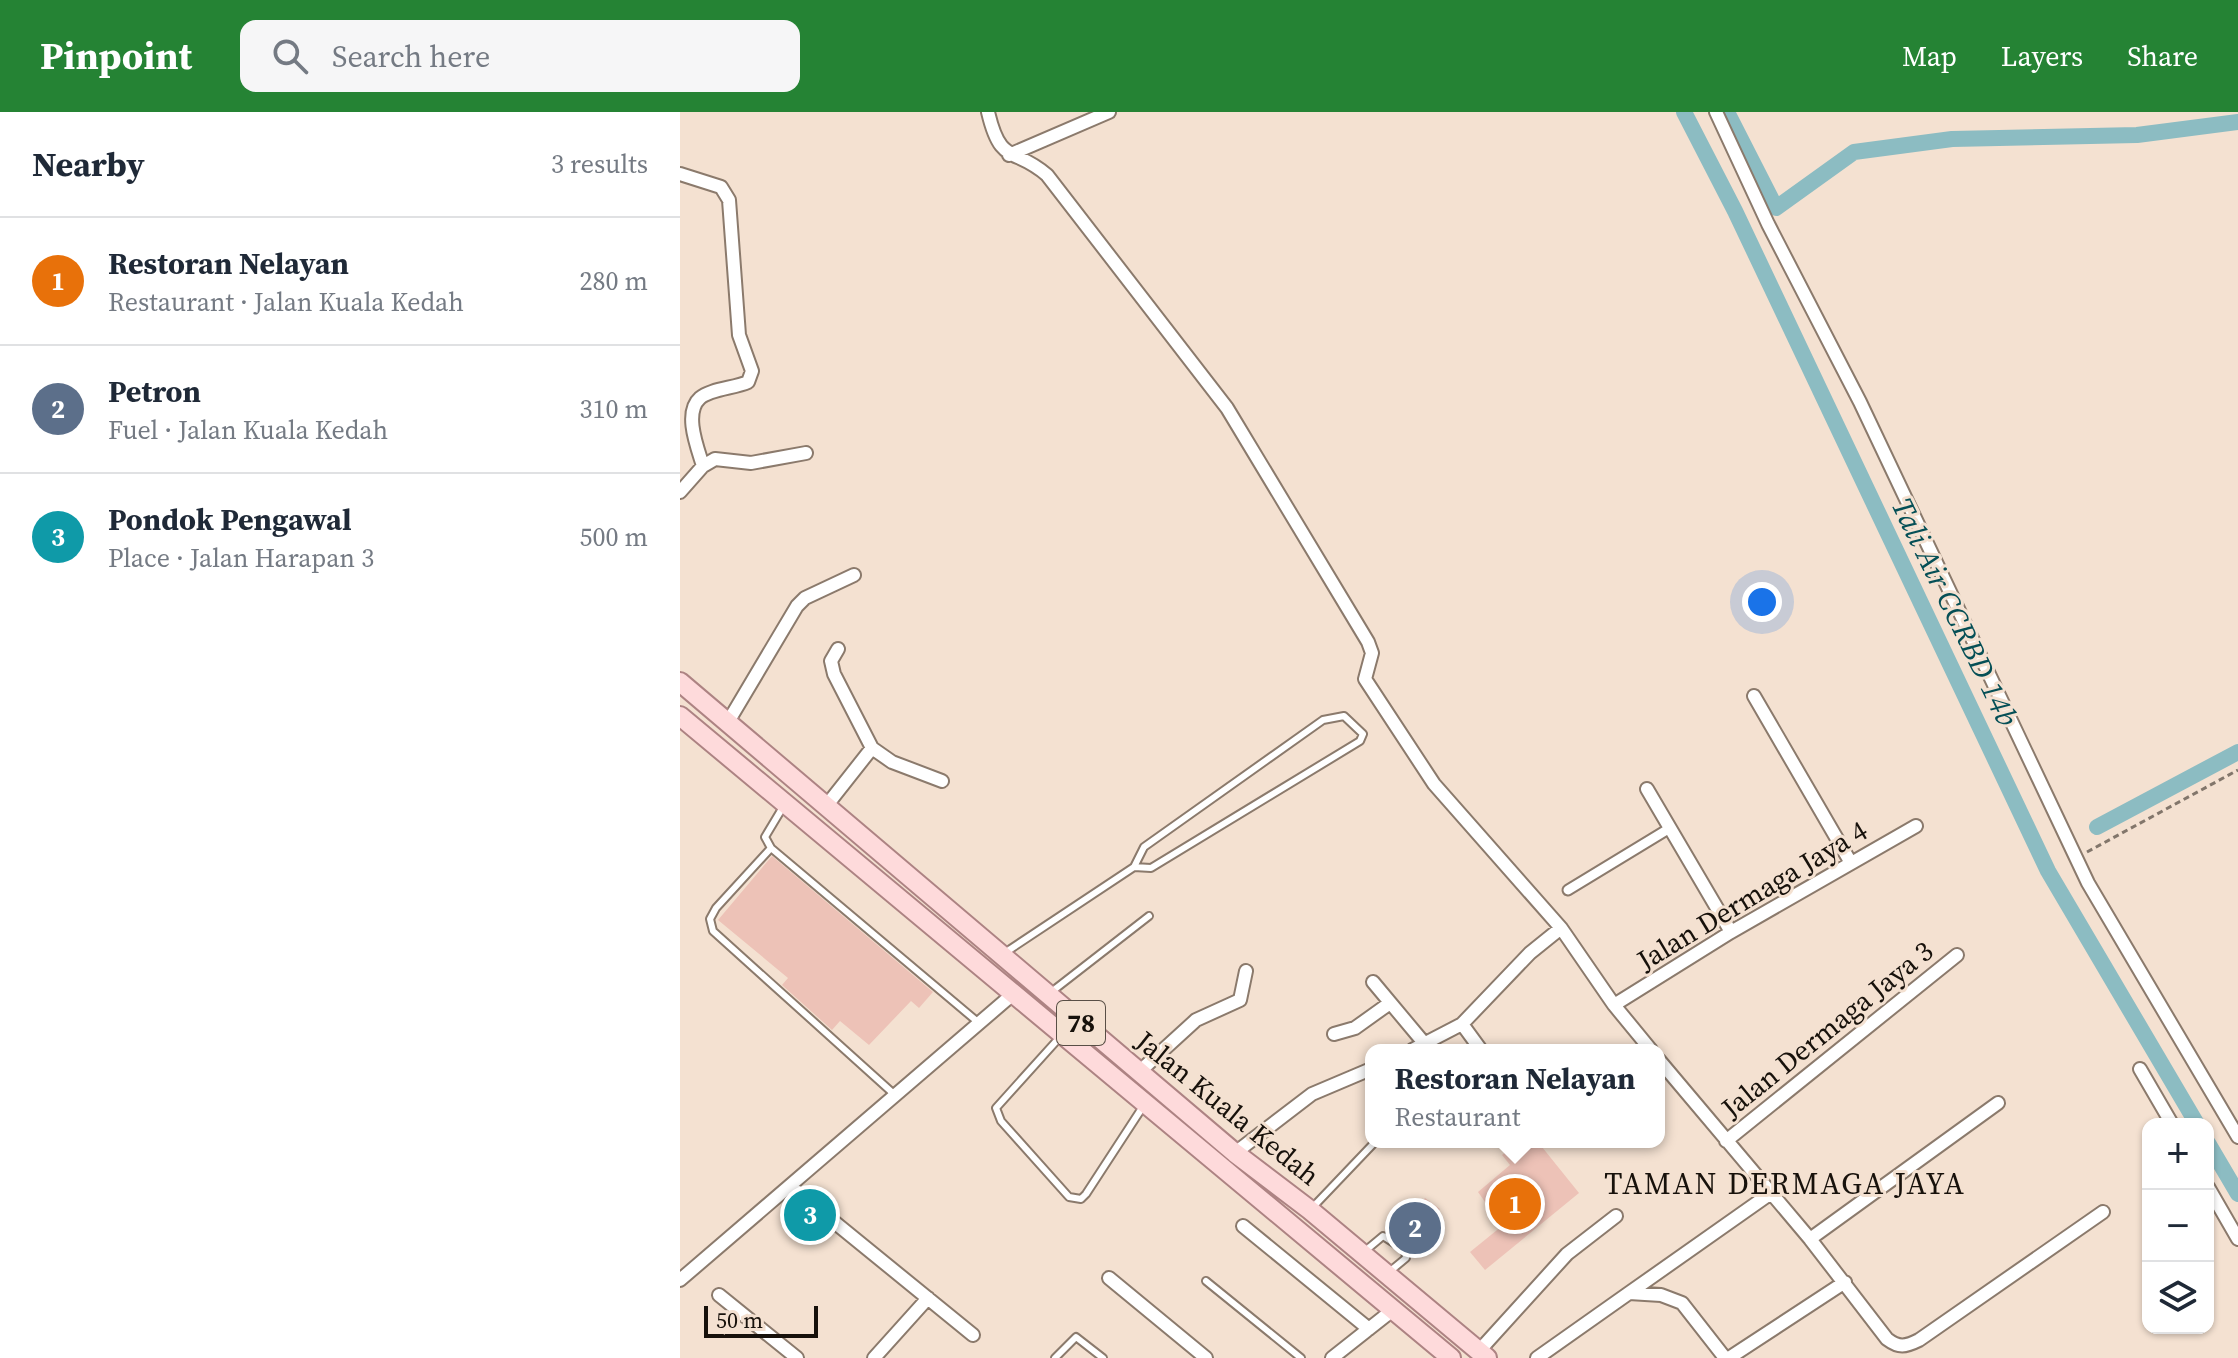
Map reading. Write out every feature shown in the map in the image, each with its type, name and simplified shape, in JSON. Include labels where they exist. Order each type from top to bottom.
[{"type":"main road","name":"Jalan Kuala Kedah","points":[[680,682],[1235,1153],[1310,1210],[1483,1355]]},
{"type":"main road","name":"Jalan Kuala Kedah","points":[[680,716],[1451,1358]]},
{"type":"main road","points":[[1310,1210],[1304,1226],[1310,1239]]},
{"type":"street","points":[[988,112],[998,145],[1009,155],[1047,175],[1227,408],[1368,642],[1372,653],[1364,675],[1367,686],[1434,784],[1561,928],[1614,1005],[1646,1044]]},
{"type":"street","points":[[1009,155],[1109,112]]},
{"type":"street","points":[[1716,112],[1768,224],[1860,402],[2111,926],[2238,1137]]},
{"type":"street","points":[[680,174],[721,187],[729,200],[739,335],[752,371],[748,382],[701,397],[695,406],[694,432],[703,466]]},
{"type":"street","points":[[680,492],[703,466],[722,458],[751,463],[806,453]]},
{"type":"street","points":[[728,722],[797,606],[805,598],[854,575]]},
{"type":"street","points":[[838,649],[831,661],[834,674],[872,748],[892,762],[942,781]]},
{"type":"street","points":[[1754,696],[1851,863]]},
{"type":"street","points":[[827,805],[872,748]]},
{"type":"street","points":[[1647,789],[1731,932]]},
{"type":"street","name":"Jalan Dermaga Jaya 4","points":[[1614,1005],[1731,932],[1916,826]]},
{"type":"street","points":[[1568,890],[1670,828]]},
{"type":"street","points":[[1373,982],[1424,1043],[1462,1024],[1530,953],[1561,928]]},
{"type":"street","name":"Jalan Dermaga Jaya 3","points":[[1726,1141],[1957,955]]},
{"type":"street","points":[[1139,1072],[1196,1020],[1240,1000],[1246,971]]},
{"type":"street","points":[[680,1280],[1013,994]]},
{"type":"street","points":[[1334,1034],[1355,1028],[1390,1003]]},
{"type":"street","points":[[1462,1024],[1477,1044]]},
{"type":"street","points":[[1665,1067],[1810,1239],[1887,1339],[1896,1346],[1907,1346],[2103,1212]]},
{"type":"street","points":[[2140,1069],[2169,1118]]},
{"type":"street","points":[[1235,1153],[1312,1094],[1365,1072]]},
{"type":"street","points":[[1810,1239],[1998,1103]]},
{"type":"street","points":[[790,1186],[973,1335]]},
{"type":"street","points":[[2210,1190],[2238,1239]]},
{"type":"street","points":[[1537,1358],[1771,1193]]},
{"type":"street","points":[[1483,1355],[1567,1254],[1616,1216]]},
{"type":"street","points":[[1243,1226],[1369,1329]]},
{"type":"street","points":[[1109,1278],[1206,1358]]},
{"type":"street","points":[[1629,1293],[1661,1295],[1682,1303],[1727,1358],[1845,1282]]},
{"type":"street","points":[[719,1295],[797,1358]]},
{"type":"street","points":[[874,1358],[928,1298]]},
{"type":"street","points":[[1332,1358],[1394,1309]]},
{"type":"lane","points":[[1001,955],[1134,867],[1144,847],[1323,720],[1344,716],[1363,734],[1360,741],[1151,868],[1134,867]]},
{"type":"lane","points":[[786,803],[768,828],[765,837],[771,848],[979,1023]]},
{"type":"lane","points":[[771,848],[716,908],[710,919],[713,931],[895,1095]]},
{"type":"lane","points":[[1047,995],[1149,916]]},
{"type":"lane","points":[[1062,1035],[996,1108],[1001,1121],[1069,1197],[1081,1199],[1086,1194],[1145,1105]]},
{"type":"lane","points":[[1310,1210],[1369,1148]]},
{"type":"lane","points":[[1362,1253],[1383,1236],[1405,1250],[1406,1258],[1386,1274]]},
{"type":"lane","points":[[1206,1281],[1301,1358]]},
{"type":"lane","points":[[1055,1358],[1076,1337],[1103,1358]]},
{"type":"path","points":[[2078,857],[2238,770]]},
{"type":"building","points":[[772,856],[933,992],[919,1008],[911,1001],[869,1045],[840,1021],[832,1030],[782,985],[788,978],[718,920]]},
{"type":"building","points":[[1511,1148],[1543,1148],[1579,1193],[1485,1270],[1470,1252],[1502,1226],[1478,1192],[1510,1165],[1502,1155]]},
{"type":"building","points":[[1425,1198],[1440,1209],[1413,1241],[1399,1230]]},
{"type":"waterway","name":"Tali Air CCRBD 14b","points":[[1684,112],[1735,211],[2048,871],[2193,1118]]},
{"type":"waterway","points":[[1727,112],[1776,208],[1854,152],[1952,139],[2137,135],[2238,122]]},
{"type":"waterway","points":[[2097,827],[2238,752]]},
{"type":"waterway","name":"Tali Air CCRBD 14b","points":[[2214,1153],[2238,1194]]},
{"type":"place","name":"Restoran Nelayan","points":[[1515,1204]]},
{"type":"place","name":"Pondok Pengawal","points":[[810,1215]]},
{"type":"place","name":"Petron","points":[[1415,1228]]},
{"type":"district","name":"TAMAN DERMAGA JAYA","points":[[1785,1183]]}]
